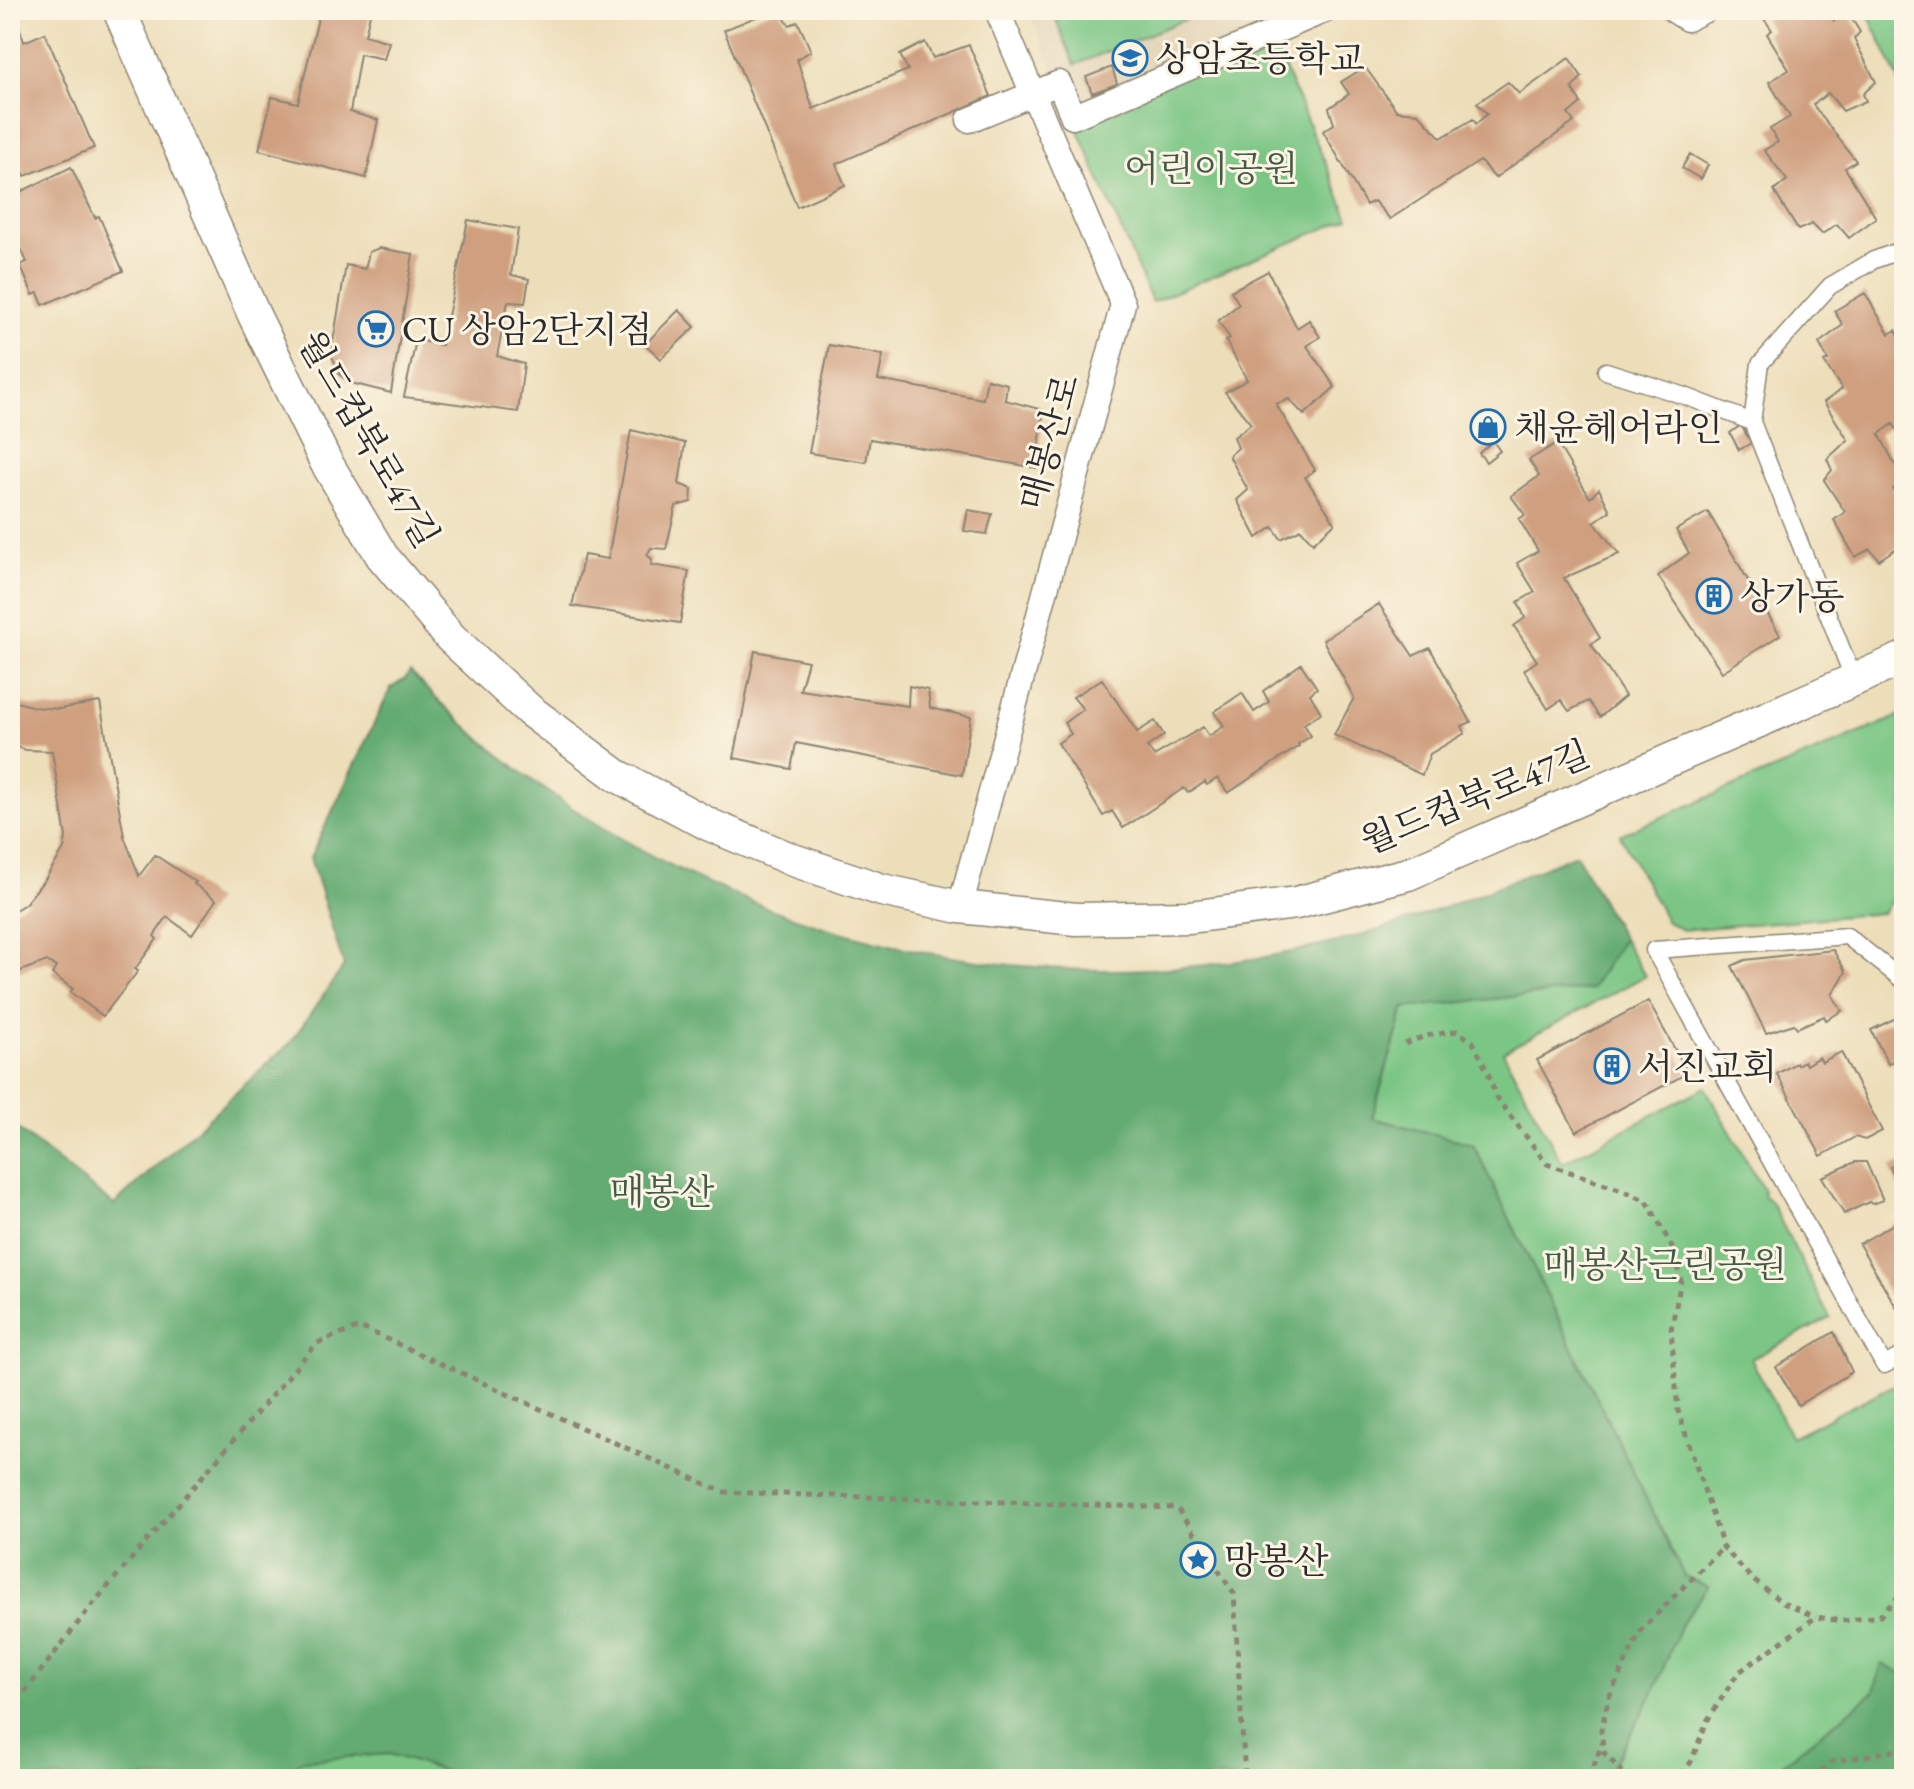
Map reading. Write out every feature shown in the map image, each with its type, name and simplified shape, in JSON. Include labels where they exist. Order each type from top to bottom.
[{"type":"street","name":"월드컵북로47길","points":[[119,10],[254,315],[326,462],[382,556],[450,637],[529,710],[616,775],[696,818],[793,860],[882,890],[960,907],[1076,919],[1190,917],[1296,903],[1408,874],[1904,658]]},
{"type":"street","name":"매봉산로","points":[[960,907],[1123,304],[997,10]]},
{"type":"street","points":[[969,120],[1059,83],[1073,117],[1326,10]]},
{"type":"street","points":[[1673,10],[1687,19],[1705,10]]},
{"type":"lane","points":[[1854,680],[1752,422],[1760,364],[1830,286],[1874,260],[1904,249]]},
{"type":"lane","points":[[1606,371],[1685,396],[1752,422]]},
{"type":"lane","points":[[1904,981],[1847,936],[1654,950],[1884,1365],[1904,1355]]},
{"type":"path","points":[[1405,1044],[1425,1036],[1457,1031],[1473,1042],[1496,1097],[1547,1164],[1647,1201],[1672,1247],[1681,1281],[1671,1330],[1678,1411],[1723,1547],[1752,1579],[1783,1603],[1816,1617],[1842,1621],[1880,1616],[1904,1590]]},
{"type":"path","points":[[10,1711],[91,1606],[317,1343],[360,1327],[723,1492],[1177,1508],[1234,1594],[1245,1779]]},
{"type":"path","points":[[1633,1779],[1626,1776],[1604,1753],[1601,1730],[1609,1697],[1641,1630],[1723,1547]]},
{"type":"path","points":[[1670,1779],[1682,1774],[1691,1762],[1707,1721],[1738,1673],[1816,1617]]},
{"type":"path","points":[[1594,1779],[1594,1766],[1603,1742]]},
{"type":"path","points":[[1812,1779],[1831,1762],[1904,1749]]},
{"type":"shaded area","name":"상암초등학교","points":[[1028,10],[1326,10],[1073,117]]},
{"type":"green space","points":[[1052,10],[1208,10],[1075,65]]},
{"type":"green space","points":[[1866,10],[1904,10],[1904,91]]},
{"type":"green space","name":"어린이공원","points":[[1270,34],[1349,218],[1152,302],[1073,117]]},
{"type":"green space","name":"매봉산","points":[[410,672],[500,755],[600,826],[708,883],[822,926],[941,955],[1062,969],[1184,967],[1306,949],[1410,920],[1576,854],[1623,939],[1591,989],[1404,1008],[1372,1118],[1473,1144],[1684,1576],[1708,1587],[1681,1624],[1652,1696],[1608,1775],[1593,1779],[470,1779],[389,1754],[303,1760],[271,1779],[10,1779],[10,1123],[114,1205],[290,1043],[344,966],[310,858],[391,688]]},
{"type":"green space","points":[[1904,714],[1904,881],[1883,913],[1682,930],[1667,922],[1620,835]]},
{"type":"green space","name":"매봉산근린공원","points":[[1623,939],[1645,976],[1503,1052],[1562,1163],[1705,1087],[1764,1191],[1763,1195],[1771,1202],[1830,1318],[1751,1359],[1791,1437],[1904,1380],[1904,1675],[1882,1665],[1874,1692],[1782,1764],[1768,1779],[1593,1779],[1608,1774],[1652,1696],[1681,1624],[1708,1587],[1684,1576],[1473,1144],[1372,1118],[1404,1008],[1591,989]]},
{"type":"green space","points":[[1882,1664],[1904,1675],[1904,1779],[1768,1779],[1782,1764],[1874,1692]]},
{"type":"green space","points":[[389,1754],[470,1779],[271,1779],[302,1760]]},
{"type":"building","points":[[320,10],[371,10],[365,35],[389,42],[384,59],[360,54],[350,112],[378,120],[366,178],[259,150],[272,97],[298,103]]},
{"type":"building","points":[[779,10],[789,25],[798,22],[811,51],[797,59],[813,109],[908,70],[900,55],[925,42],[933,58],[969,45],[991,96],[836,164],[845,185],[797,207],[724,30]]},
{"type":"building","points":[[1775,10],[1829,10],[1834,21],[1846,10],[1860,32],[1854,39],[1876,82],[1863,94],[1866,101],[1843,111],[1828,93],[1813,105],[1856,161],[1845,168],[1876,218],[1849,238],[1837,224],[1822,234],[1812,224],[1798,230],[1774,191],[1787,180],[1764,150],[1778,142],[1770,129],[1790,117],[1769,82],[1789,70],[1767,34],[1772,30],[1764,19]]},
{"type":"building","points":[[19,26],[24,42],[45,33],[94,148],[25,176],[10,141],[10,31]]},
{"type":"building","points":[[1569,58],[1582,77],[1572,88],[1581,103],[1568,114],[1574,122],[1495,178],[1480,161],[1390,219],[1374,201],[1366,205],[1323,131],[1334,124],[1329,108],[1349,94],[1341,82],[1365,67],[1397,111],[1418,113],[1441,138],[1473,119],[1476,124],[1487,114],[1477,103],[1508,82],[1519,94]]},
{"type":"building","points":[[1112,67],[1117,84],[1092,93],[1086,77]]},
{"type":"building","points":[[1690,154],[1708,165],[1701,179],[1682,168]]},
{"type":"building","points":[[71,167],[95,218],[99,216],[123,271],[43,305],[38,293],[33,295],[20,265],[27,262],[10,224],[10,197]]},
{"type":"building","points":[[468,220],[518,229],[511,275],[529,279],[525,303],[508,302],[497,356],[524,364],[518,412],[404,397],[416,340],[442,345]]},
{"type":"building","points":[[379,248],[413,254],[391,393],[351,383],[340,375],[331,354],[346,265],[365,269],[369,252]]},
{"type":"building","points":[[1268,271],[1297,328],[1309,320],[1320,337],[1307,346],[1335,387],[1304,415],[1289,399],[1276,404],[1315,470],[1305,477],[1335,523],[1313,543],[1301,529],[1281,539],[1273,527],[1257,538],[1237,500],[1248,490],[1229,456],[1238,448],[1234,437],[1251,424],[1225,392],[1247,380],[1226,341],[1230,338],[1218,321],[1239,304],[1231,291]]},
{"type":"building","points":[[1865,293],[1889,334],[1896,330],[1904,343],[1904,439],[1893,424],[1879,434],[1904,482],[1893,489],[1904,505],[1904,559],[1897,548],[1879,560],[1870,549],[1855,557],[1834,520],[1845,512],[1824,480],[1832,470],[1827,459],[1848,440],[1824,402],[1842,389],[1824,362],[1828,360],[1819,343],[1843,325],[1834,311]]},
{"type":"building","points":[[679,310],[695,327],[661,359],[645,344]]},
{"type":"building","points":[[829,345],[883,355],[878,380],[983,399],[987,379],[1007,384],[1005,400],[1043,410],[1037,468],[870,439],[866,462],[809,453]]},
{"type":"building","points":[[1741,425],[1751,443],[1739,450],[1730,433]]},
{"type":"building","points":[[631,430],[685,443],[679,484],[692,489],[691,502],[676,506],[666,549],[651,548],[647,555],[652,559],[651,565],[689,571],[680,623],[572,606],[584,555],[608,559]]},
{"type":"building","points":[[1493,441],[1500,451],[1486,462],[1479,453]]},
{"type":"building","points":[[1557,443],[1590,498],[1599,489],[1610,511],[1594,522],[1619,554],[1564,578],[1600,638],[1591,644],[1625,696],[1600,717],[1588,701],[1569,711],[1561,700],[1548,709],[1524,670],[1537,661],[1514,626],[1525,618],[1518,602],[1535,592],[1517,563],[1538,551],[1519,519],[1525,515],[1511,496],[1539,476],[1529,460]]},
{"type":"building","points":[[968,510],[992,514],[987,534],[964,531]]},
{"type":"building","name":"상가동","points":[[1708,512],[1780,635],[1722,672],[1658,576],[1689,553],[1676,530]]},
{"type":"building","points":[[1379,604],[1413,656],[1430,648],[1471,722],[1462,726],[1465,733],[1430,754],[1422,775],[1334,735],[1354,698],[1323,640]]},
{"type":"building","points":[[755,651],[808,661],[800,690],[908,706],[909,686],[928,690],[930,708],[971,717],[962,775],[796,743],[791,769],[734,758]]},
{"type":"building","points":[[1301,664],[1317,688],[1310,694],[1321,713],[1304,724],[1311,736],[1228,793],[1218,778],[1188,793],[1184,788],[1123,828],[1112,811],[1103,816],[1058,743],[1071,734],[1064,723],[1083,709],[1073,697],[1102,679],[1137,732],[1155,721],[1164,735],[1147,747],[1154,756],[1203,727],[1209,736],[1224,726],[1214,712],[1242,693],[1254,712],[1269,702],[1263,691]]},
{"type":"building","points":[[10,700],[34,707],[59,709],[100,702],[124,836],[139,876],[155,855],[196,882],[194,884],[216,900],[192,935],[167,917],[154,936],[157,939],[135,969],[138,971],[103,1016],[70,992],[73,989],[52,974],[56,967],[47,961],[10,975],[10,913],[25,904],[46,878],[64,849],[66,837],[52,751],[26,750],[10,745]]},
{"type":"building","points":[[1833,950],[1846,972],[1832,995],[1842,1011],[1826,1020],[1824,1016],[1797,1028],[1794,1024],[1766,1033],[1732,966],[1745,960]]},
{"type":"building","name":"서진교회","points":[[1648,1001],[1688,1073],[1576,1132],[1537,1060]]},
{"type":"building","points":[[1904,1014],[1904,1056],[1888,1064],[1871,1030]]},
{"type":"building","points":[[1841,1052],[1882,1131],[1865,1140],[1855,1137],[1821,1156],[1777,1074],[1796,1063],[1804,1061],[1806,1065],[1819,1057],[1822,1062]]},
{"type":"building","points":[[1855,1162],[1866,1162],[1883,1200],[1872,1204],[1869,1202],[1844,1214],[1822,1177]]},
{"type":"building","points":[[1904,1162],[1904,1202],[1890,1167]]},
{"type":"building","points":[[1904,1218],[1904,1306],[1898,1310],[1859,1244]]},
{"type":"building","points":[[1834,1332],[1852,1372],[1798,1405],[1776,1367]]},
{"type":"place","name":"상암초등학교","points":[[1130,58]]},
{"type":"place","name":"CU 상암2단지점","points":[[376,329]]},
{"type":"place","name":"채윤헤어라인","points":[[1488,427]]},
{"type":"place","name":"상가동","points":[[1714,596]]},
{"type":"place","name":"서진교회","points":[[1612,1066]]},
{"type":"place","name":"망봉산","points":[[1198,1560]]}]
